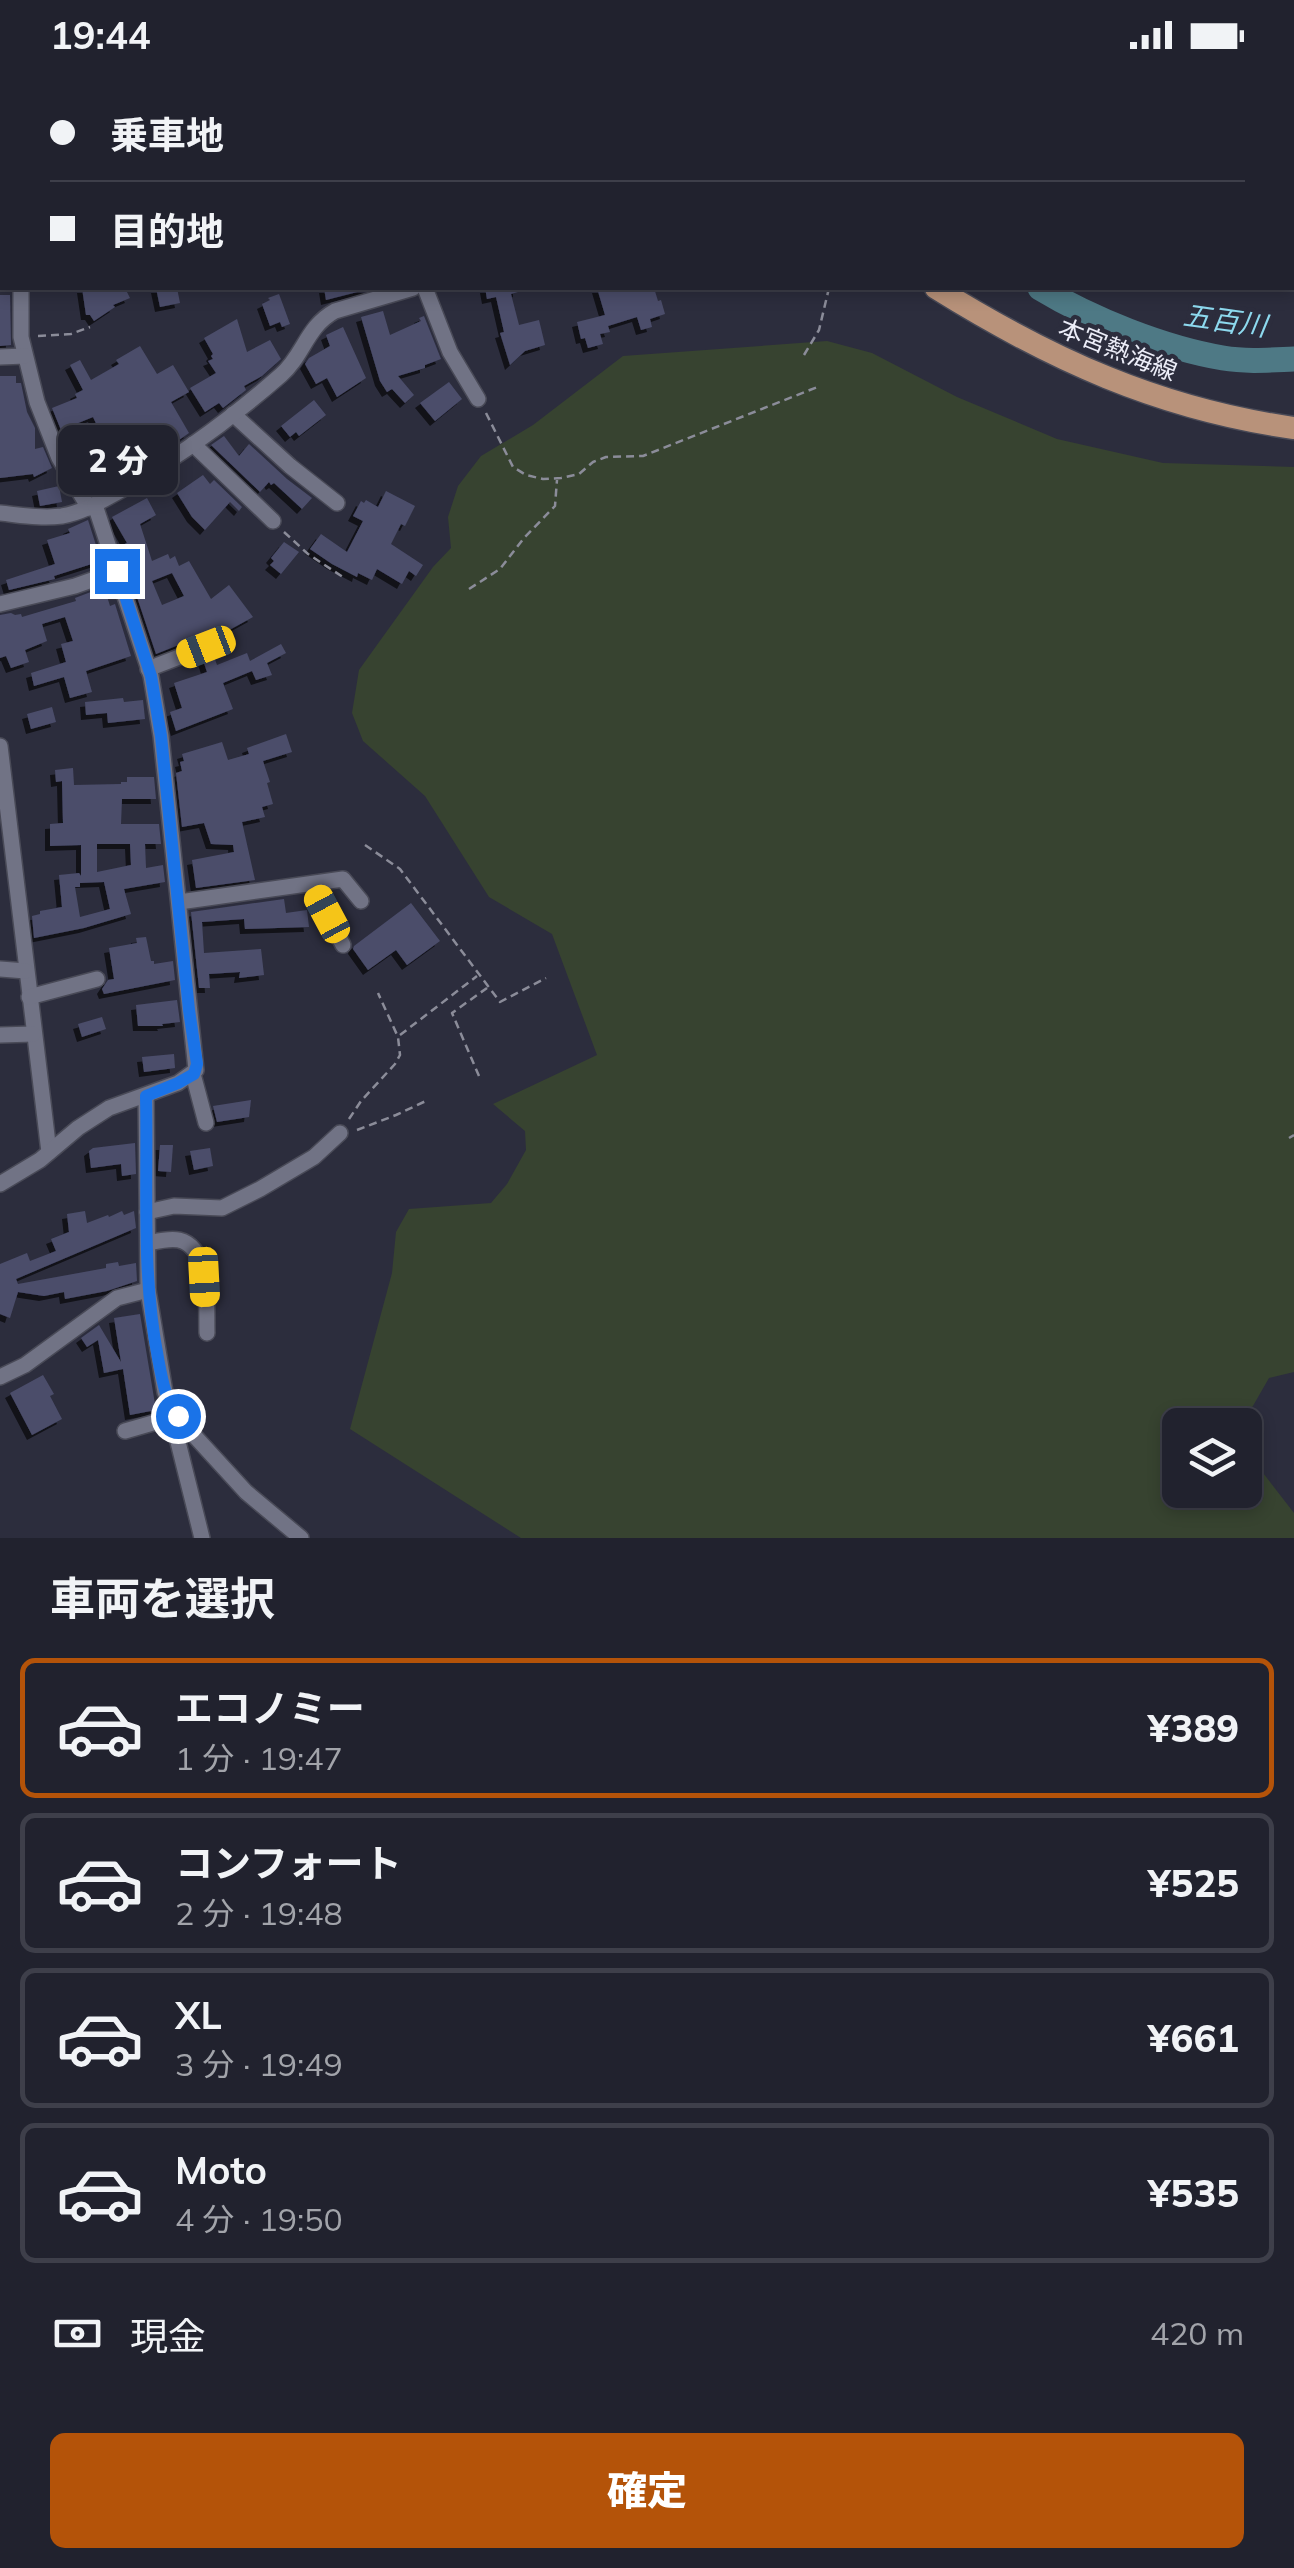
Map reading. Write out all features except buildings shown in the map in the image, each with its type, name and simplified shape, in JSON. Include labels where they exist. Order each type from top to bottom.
[{"type":"main road","name":"本宮熱海線","points":[[939,290],[1012,334],[1113,380],[1206,411],[1294,428]]},
{"type":"street","points":[[21,290],[21,336],[48,435],[69,476],[92,507],[148,669],[161,736],[197,1064],[194,1074],[206,1123]]},
{"type":"street","points":[[0,512],[51,516],[92,507],[152,472],[283,374],[324,318],[406,290]]},
{"type":"street","points":[[427,290],[450,352],[478,398]]},
{"type":"street","points":[[0,358],[26,356]]},
{"type":"street","points":[[232,414],[337,503]]},
{"type":"street","points":[[192,444],[272,520]]},
{"type":"street","points":[[0,604],[75,586],[117,571]]},
{"type":"street","points":[[148,669],[206,647]]},
{"type":"street","points":[[0,750],[7,862],[26,971],[49,1152]]},
{"type":"street","points":[[179,902],[343,880],[361,901]]},
{"type":"street","points":[[311,884],[343,945]]},
{"type":"street","points":[[0,969],[26,971]]},
{"type":"street","points":[[29,997],[97,979]]},
{"type":"street","points":[[0,1035],[33,1034]]},
{"type":"street","points":[[0,1184],[40,1160],[109,1108],[194,1074]]},
{"type":"street","points":[[146,1096],[148,1290],[165,1392],[179,1418],[246,1492],[300,1538]]},
{"type":"street","points":[[147,1212],[174,1206],[222,1208],[314,1158],[340,1133]]},
{"type":"street","points":[[148,1243],[184,1241],[197,1253],[202,1262],[208,1333]]},
{"type":"street","points":[[0,1377],[25,1365],[116,1298],[148,1290]]},
{"type":"street","points":[[125,1431],[179,1418]]},
{"type":"street","points":[[179,1418],[177,1438],[202,1538]]},
{"type":"path","points":[[804,355],[819,330],[829,290]]},
{"type":"path","points":[[21,336],[71,334],[90,327]]},
{"type":"path","points":[[478,398],[513,467],[543,479],[580,474],[606,456],[643,456],[820,386]]},
{"type":"path","points":[[468,589],[500,570],[555,506],[557,478]]},
{"type":"path","points":[[272,520],[308,554],[346,579]]},
{"type":"path","points":[[366,845],[400,869],[500,1002],[546,978]]},
{"type":"path","points":[[398,1037],[478,975]]},
{"type":"path","points":[[479,1076],[452,1013],[488,987]]},
{"type":"path","points":[[340,1133],[361,1101],[395,1064],[401,1048],[378,993]]},
{"type":"path","points":[[340,1133],[366,1128],[428,1100]]},
{"type":"green space","points":[[827,341],[872,353],[957,397],[1057,439],[1163,463],[1294,467],[1294,1372],[1269,1378],[1252,1408],[1162,1408],[1162,1508],[1262,1508],[1262,1472],[1294,1513],[1294,1538],[521,1538],[350,1429],[392,1273],[396,1232],[409,1209],[491,1203],[526,1150],[525,1131],[493,1104],[597,1055],[552,934],[489,897],[425,796],[363,741],[352,713],[359,670],[451,548],[448,517],[458,486],[481,456],[533,425],[623,356]]},
{"type":"waterway","name":"五百川","points":[[1044,290],[1105,321],[1177,347],[1232,359],[1294,359]]},
{"type":"route","points":[[117,571],[151,676],[161,736],[197,1064],[194,1074],[146,1096],[148,1290],[165,1392],[178,1416]]}]
